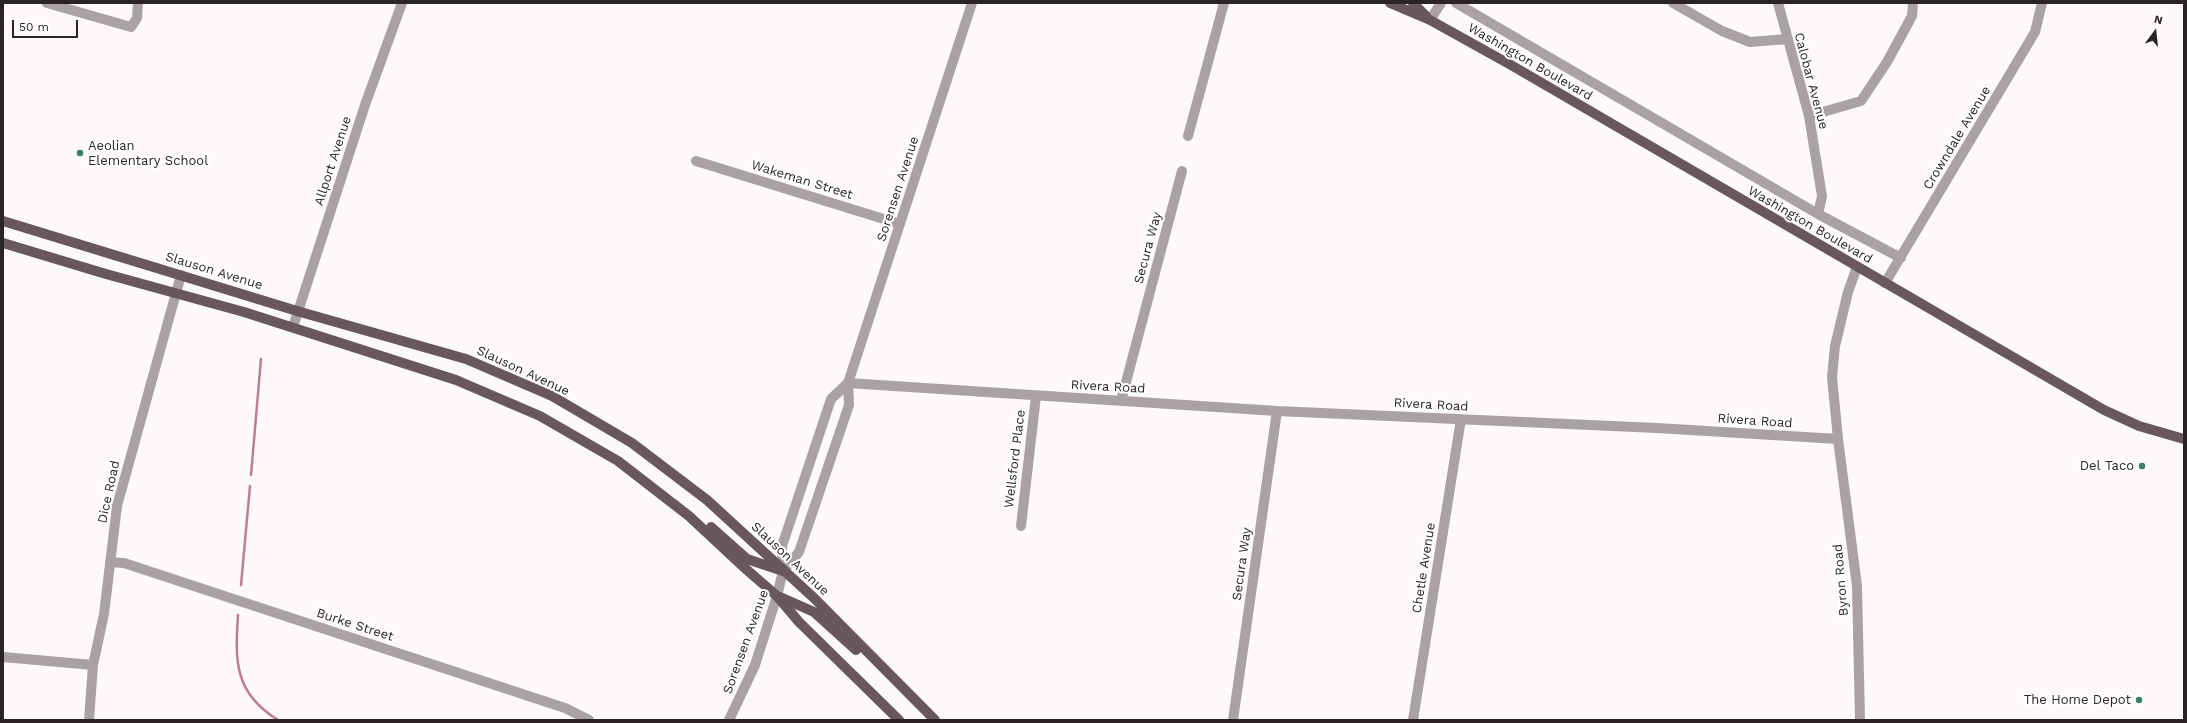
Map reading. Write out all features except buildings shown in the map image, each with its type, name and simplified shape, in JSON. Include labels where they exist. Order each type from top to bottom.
[{"type":"main road","name":"Washington Boulevard","points":[[1390,3],[1430,20],[2104,410],[2139,426],[2184,439]]},
{"type":"main road","name":"Washington Boulevard","points":[[1413,3],[1430,20]]},
{"type":"main road","name":"Slauson Avenue","points":[[3,221],[297,311],[466,359],[552,396],[632,443],[684,480],[814,598],[935,720]]},
{"type":"main road","points":[[3,243],[292,327],[456,380],[540,416],[618,462],[678,506],[747,570],[778,596],[799,622],[899,720]]},
{"type":"main road","points":[[678,506],[692,510],[747,559],[783,571]]},
{"type":"main road","points":[[778,596],[814,612],[858,652],[866,652]]},
{"type":"street","points":[[47,3],[131,27],[136,18],[138,3]]},
{"type":"street","name":"Allport Avenue","points":[[292,327],[365,105],[402,3]]},
{"type":"street","name":"Sorensen Avenue","points":[[783,571],[800,552],[849,405],[848,383],[972,3]]},
{"type":"street","points":[[1188,136],[1224,3]]},
{"type":"street","points":[[1430,20],[1441,3]]},
{"type":"street","name":"Washington Boulevard","points":[[1456,3],[1818,214],[1901,258]]},
{"type":"street","points":[[1673,3],[1722,31],[1750,42],[1787,39]]},
{"type":"street","name":"Calobar Avenue","points":[[1778,3],[1809,116],[1822,196],[1818,214]]},
{"type":"street","points":[[1809,116],[1861,101],[1887,62],[1912,16],[1913,3]]},
{"type":"street","name":"Crowndale Avenue","points":[[1885,283],[2035,32],[2042,3]]},
{"type":"street","name":"Wakeman Street","points":[[696,161],[900,224]]},
{"type":"street","name":"Secura Way","points":[[1121,400],[1182,171]]},
{"type":"street","points":[[1838,439],[1832,377],[1835,346],[1848,292],[1857,267]]},
{"type":"street","name":"Dice Road","points":[[89,720],[93,665],[104,614],[117,506],[181,275]]},
{"type":"street","name":"Sorensen Avenue","points":[[729,720],[755,665],[778,596],[783,571],[782,546],[831,399],[848,383]]},
{"type":"street","name":"Rivera Road","points":[[848,383],[1277,411],[1462,419],[1838,439]]},
{"type":"street","name":"Wellsford Place","points":[[1021,526],[1036,396]]},
{"type":"street","name":"Secura Way","points":[[1233,720],[1277,411]]},
{"type":"street","name":"Chetle Avenue","points":[[1413,720],[1462,419]]},
{"type":"street","name":"Byron Road","points":[[1838,439],[1857,586],[1860,720]]},
{"type":"street","name":"Burke Street","points":[[110,562],[131,566],[565,708],[589,720]]},
{"type":"street","points":[[3,657],[93,665]]},
{"type":"waterway","points":[[251,475],[261,359]]},
{"type":"waterway","points":[[241,585],[250,486]]},
{"type":"waterway","points":[[238,615],[237,647],[240,675],[245,687],[253,699],[264,710],[278,720]]},
{"type":"place","name":"Aeolian Elementary School","points":[[80,153]]},
{"type":"place","name":"Del Taco","points":[[2142,466]]},
{"type":"place","name":"The Home Depot","points":[[2139,700]]}]
